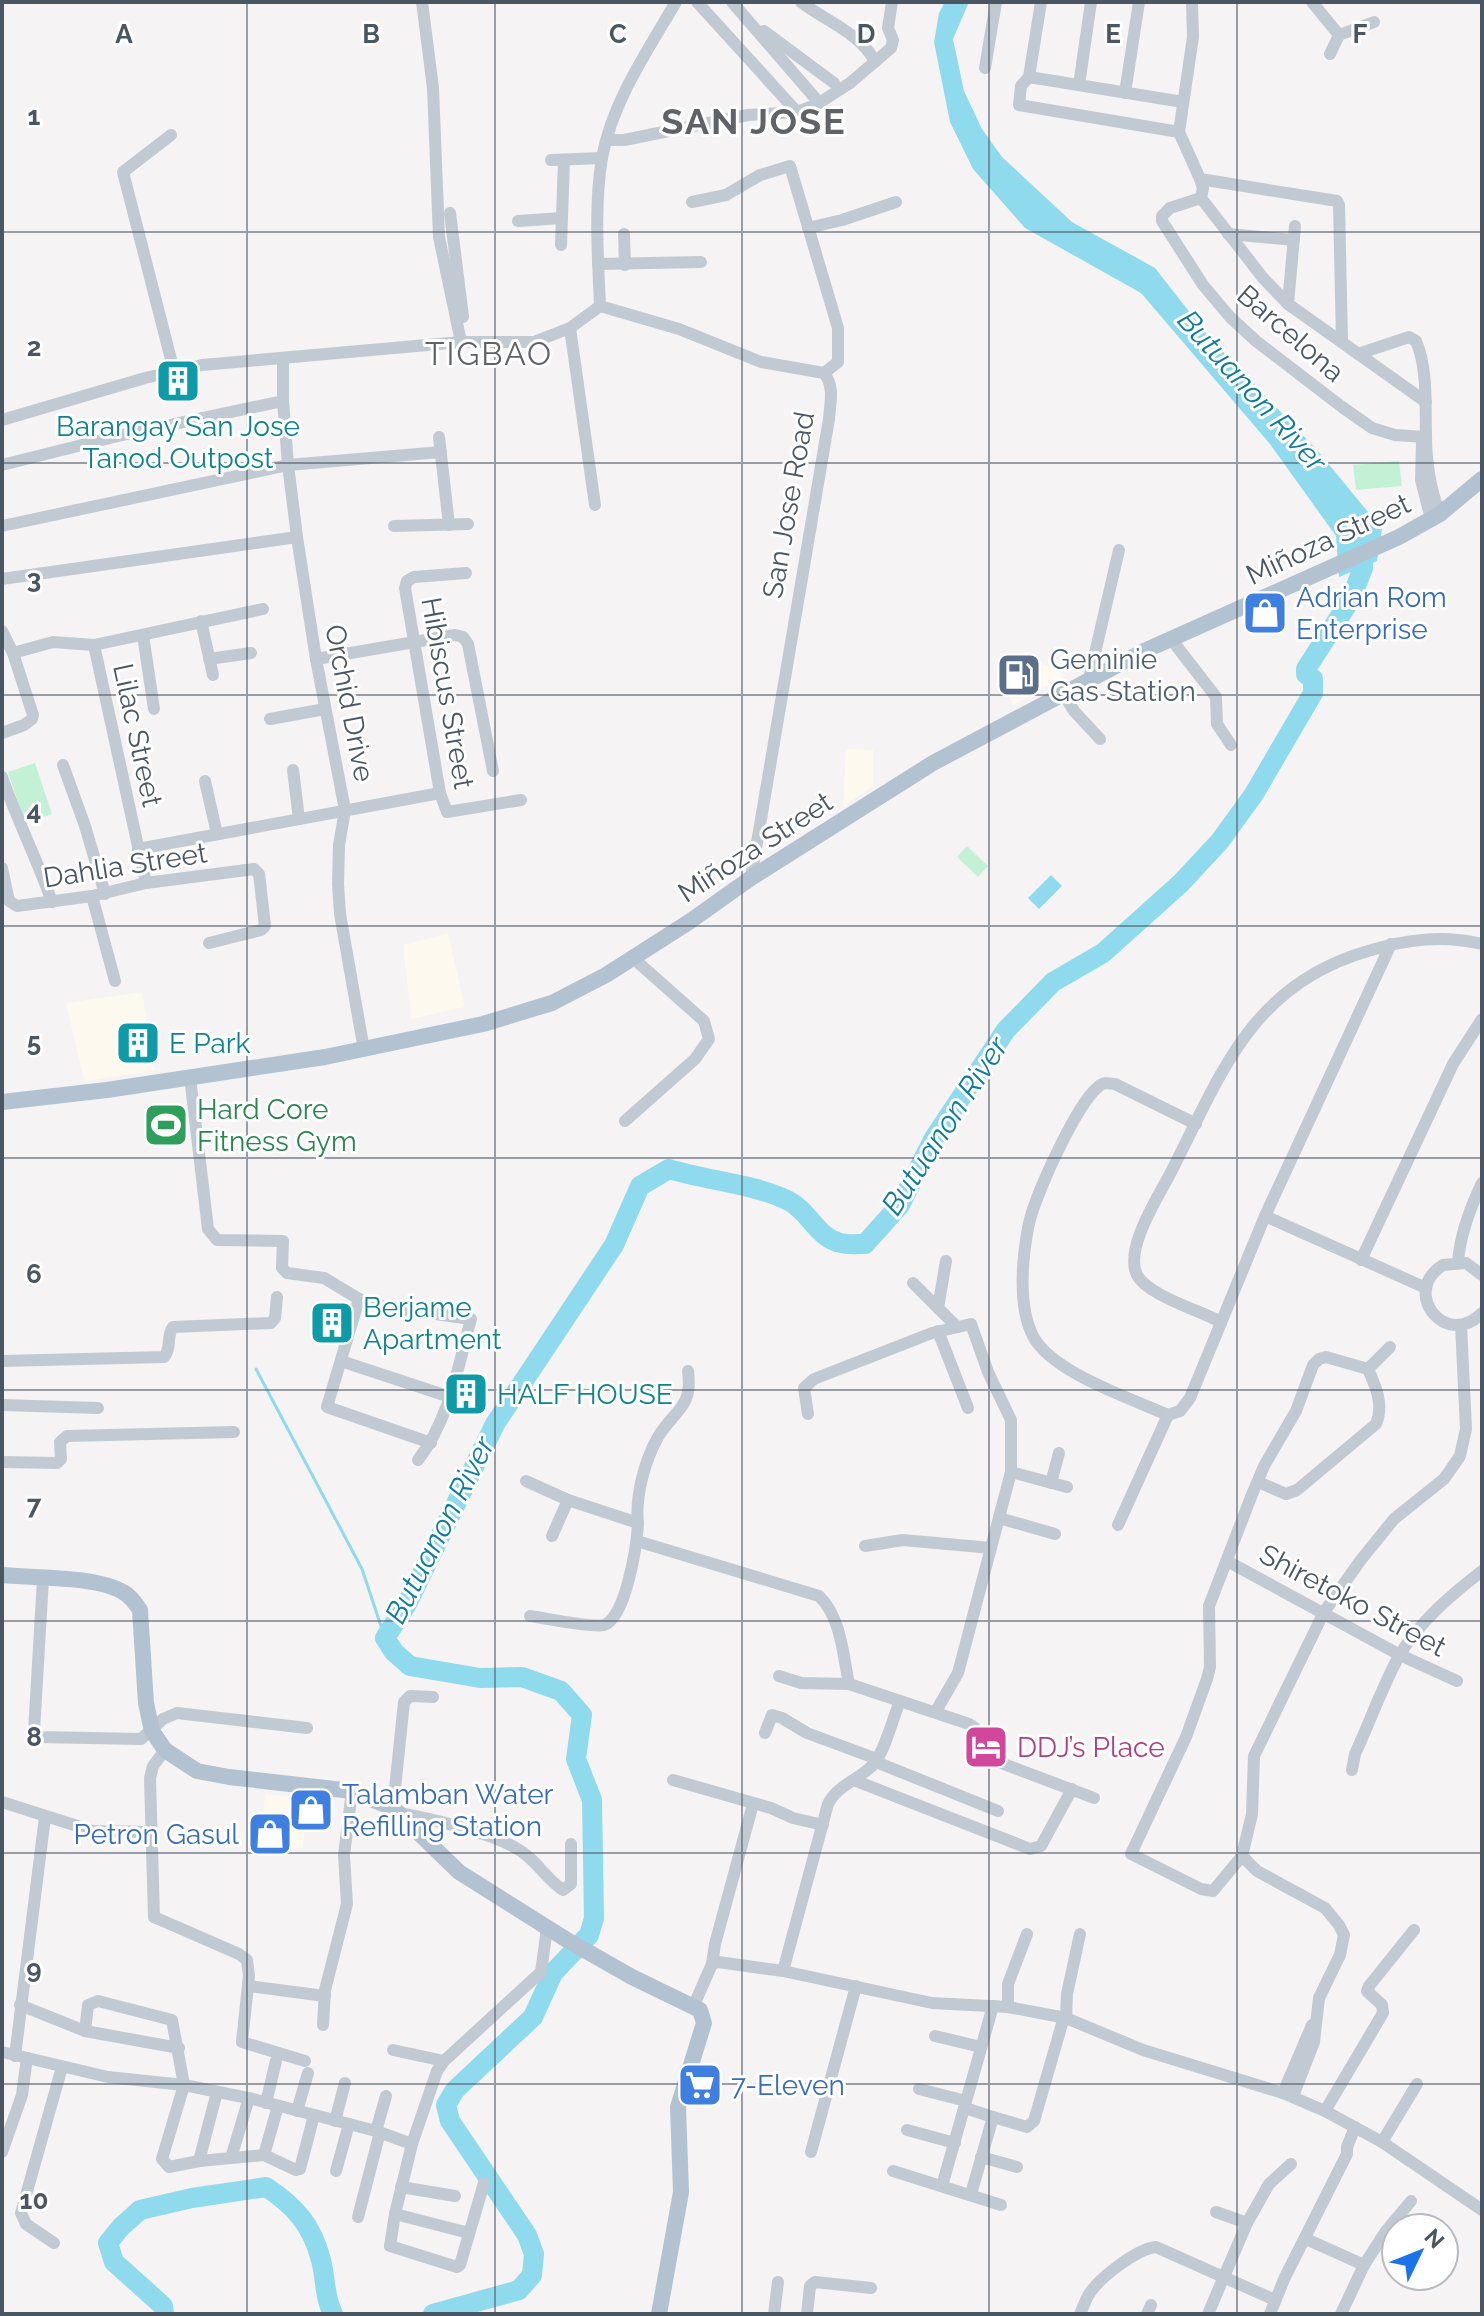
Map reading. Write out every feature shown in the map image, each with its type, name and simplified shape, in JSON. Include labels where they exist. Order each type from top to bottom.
[{"type":"main road","name":"Miñoza Street","points":[[2,1102],[364,1050],[483,1024],[544,1006],[580,990],[633,958],[751,878],[933,763],[1089,679],[1171,639],[1399,537],[1436,517],[1482,479]]},
{"type":"main road","points":[[2,1575],[96,1582],[122,1591],[133,1599],[140,1610],[146,1703],[152,1731],[165,1750],[197,1771],[352,1791],[397,1810],[459,1872],[567,1940],[698,2010],[704,2023],[678,2107],[681,2192],[659,2314]]},
{"type":"street","points":[[422,2],[433,88],[439,237],[464,343]]},
{"type":"street","points":[[2,420],[174,371],[237,360],[464,343],[534,342],[570,328],[600,306],[598,264],[602,158],[607,140],[644,56],[676,2]]},
{"type":"street","points":[[697,2],[797,112]]},
{"type":"street","points":[[732,2],[815,98]]},
{"type":"street","points":[[801,2],[854,37],[871,52],[875,62]]},
{"type":"street","points":[[607,140],[624,140],[748,115],[797,112],[816,105],[850,83],[893,43],[888,28],[892,2]]},
{"type":"street","points":[[985,68],[996,2]]},
{"type":"street","points":[[1041,2],[1029,77],[1021,86],[1018,102],[1022,107],[1179,132]]},
{"type":"street","points":[[1079,85],[1091,2]]},
{"type":"street","points":[[1125,93],[1139,2]]},
{"type":"street","points":[[1192,2],[1193,37],[1179,132],[1200,179],[1203,188],[1201,198],[1288,304],[1426,402]]},
{"type":"street","points":[[1312,2],[1339,35]]},
{"type":"street","points":[[745,17],[834,83]]},
{"type":"street","points":[[1330,54],[1339,35],[1374,22]]},
{"type":"street","points":[[801,81],[815,70]]},
{"type":"street","points":[[1029,77],[1183,102]]},
{"type":"street","points":[[171,135],[123,172],[174,371]]},
{"type":"street","points":[[561,245],[558,160],[602,158]]},
{"type":"street","points":[[692,202],[726,195],[760,175],[790,166],[838,328],[838,362],[824,373]]},
{"type":"street","points":[[1200,179],[1337,201],[1342,342]]},
{"type":"street","name":"Barcelona","points":[[1201,198],[1170,208],[1162,216],[1164,227],[1203,285],[1230,317],[1256,341],[1372,428],[1395,435],[1425,437]]},
{"type":"street","points":[[808,228],[896,202]]},
{"type":"street","points":[[450,213],[464,343]]},
{"type":"street","points":[[518,221],[562,218]]},
{"type":"street","points":[[1288,304],[1295,226]]},
{"type":"street","points":[[624,234],[625,265]]},
{"type":"street","points":[[1228,234],[1294,240]]},
{"type":"street","points":[[598,264],[701,262]]},
{"type":"street","name":"San Jose Road","points":[[600,306],[679,329],[761,362],[824,373],[832,389],[751,878]]},
{"type":"street","points":[[570,328],[595,505]]},
{"type":"street","points":[[1358,354],[1409,337],[1416,341],[1426,402],[1425,437],[1420,448],[1421,471],[1436,517]]},
{"type":"street","name":"Orchid Drive","points":[[283,364],[288,465],[297,537],[316,659],[345,810],[339,845],[340,914],[364,1050]]},
{"type":"street","points":[[2,465],[118,436],[283,401]]},
{"type":"street","points":[[439,437],[449,525]]},
{"type":"street","points":[[2,526],[288,465],[441,452]]},
{"type":"street","points":[[394,526],[468,524]]},
{"type":"street","points":[[2,579],[297,537]]},
{"type":"street","points":[[1089,679],[1119,550]]},
{"type":"street","name":"Hibiscus Street","points":[[466,573],[414,577],[407,581],[405,588],[440,793],[447,812],[521,800]]},
{"type":"street","points":[[13,653],[53,642],[94,645],[263,609]]},
{"type":"street","points":[[201,621],[213,675]]},
{"type":"street","points":[[2,631],[13,653],[32,710],[29,722],[2,733]]},
{"type":"street","points":[[143,635],[154,709]]},
{"type":"street","points":[[316,659],[455,635],[463,637],[468,644],[493,771]]},
{"type":"street","points":[[1171,639],[1216,697],[1217,724],[1231,745]]},
{"type":"street","name":"Lilac Street","points":[[94,645],[146,883]]},
{"type":"street","points":[[209,659],[251,653]]},
{"type":"street","points":[[1063,693],[1074,711],[1100,739]]},
{"type":"street","points":[[270,719],[325,709]]},
{"type":"street","points":[[63,765],[85,826],[115,981]]},
{"type":"street","points":[[293,770],[299,819]]},
{"type":"street","points":[[2,777],[52,902]]},
{"type":"street","points":[[205,781],[217,834]]},
{"type":"street","points":[[138,849],[440,793]]},
{"type":"street","name":"Dahlia Street","points":[[2,868],[9,901],[17,906],[98,895],[146,883],[250,869],[259,874],[265,926],[261,930],[209,943]]},
{"type":"street","points":[[1221,1322],[1153,1290],[1136,1275],[1134,1263],[1144,1225],[1233,1052],[1248,1029],[1293,987],[1340,960],[1414,939],[1442,938],[1482,944]]},
{"type":"street","points":[[1196,1124],[1115,1084],[1104,1083],[1096,1087],[1078,1115],[1032,1210],[1025,1250],[1027,1318],[1032,1335],[1041,1349],[1076,1373],[1168,1415],[1180,1411],[1190,1398],[1265,1216],[1391,944]]},
{"type":"street","points":[[625,1121],[695,1059],[709,1039],[704,1021],[633,958]]},
{"type":"street","points":[[1361,1260],[1453,1064],[1482,1019]]},
{"type":"street","points":[[190,1077],[208,1229],[212,1236],[217,1240],[283,1241],[283,1270],[287,1273],[324,1278],[359,1299],[386,1307],[471,1319],[450,1397],[431,1443],[418,1460]]},
{"type":"street","points":[[1458,1262],[1463,1231],[1482,1183]]},
{"type":"street","points":[[1265,1216],[1426,1288]]},
{"type":"street","points":[[938,1308],[946,1261]]},
{"type":"street","points":[[1482,1275],[1473,1266],[1458,1262],[1437,1269],[1426,1288],[1428,1307],[1442,1322],[1461,1325],[1475,1320],[1482,1313]]},
{"type":"street","points":[[913,1283],[957,1327]]},
{"type":"street","points":[[2,1361],[164,1357],[169,1349],[173,1327],[271,1323],[275,1318],[277,1297]]},
{"type":"street","points":[[359,1299],[327,1407],[431,1443]]},
{"type":"street","points":[[808,1414],[804,1388],[814,1379],[938,1331],[971,1324],[988,1372],[1011,1420],[1011,1472],[958,1673],[936,1711]]},
{"type":"street","points":[[1368,1369],[1332,1357],[1316,1361],[1296,1411],[1258,1482],[1209,1606],[1210,1667],[1207,1679],[1186,1737],[1131,1854],[1201,1889],[1213,1891],[1242,1856],[1252,1814],[1254,1756],[1324,1612],[1394,1519],[1444,1479],[1460,1456],[1466,1429],[1461,1325]]},
{"type":"street","points":[[938,1331],[968,1408]]},
{"type":"street","points":[[1368,1369],[1390,1347]]},
{"type":"street","points":[[341,1361],[450,1397]]},
{"type":"street","points":[[1258,1482],[1286,1494],[1297,1490],[1376,1424],[1380,1404],[1368,1369]]},
{"type":"street","points":[[530,1616],[602,1626],[613,1620],[622,1600],[637,1541],[636,1508],[647,1464],[658,1438],[690,1393],[688,1371]]},
{"type":"street","points":[[2,1405],[98,1408]]},
{"type":"street","points":[[1118,1525],[1168,1415]]},
{"type":"street","points":[[2,1462],[57,1463],[61,1459],[60,1442],[67,1436],[234,1432]]},
{"type":"street","points":[[1051,1483],[1059,1453]]},
{"type":"street","points":[[1011,1472],[1067,1487]]},
{"type":"street","points":[[526,1481],[568,1500],[638,1523]]},
{"type":"street","points":[[552,1536],[568,1500]]},
{"type":"street","points":[[999,1518],[1055,1534]]},
{"type":"street","points":[[865,1546],[903,1540],[991,1548]]},
{"type":"street","points":[[637,1541],[819,1596],[829,1606],[835,1621],[849,1684]]},
{"type":"street","name":"Shiretoko Street","points":[[1227,1561],[1400,1655],[1457,1681]]},
{"type":"street","points":[[1352,1770],[1355,1754],[1400,1655],[1428,1619],[1482,1571]]},
{"type":"street","points":[[43,1579],[34,1731],[37,1737],[141,1739],[163,1719],[177,1713],[307,1728]]},
{"type":"street","points":[[779,1676],[801,1683],[849,1684],[936,1711],[975,1728],[972,1747],[977,1754],[1094,1798]]},
{"type":"street","points":[[433,1697],[410,1696],[404,1702],[397,1810],[441,1821],[514,1847],[563,1890],[571,1884],[571,1844]]},
{"type":"street","points":[[783,1971],[828,1804],[835,1792],[856,1781],[876,1761],[900,1701]]},
{"type":"street","points":[[765,1733],[772,1715],[782,1718],[807,1733],[998,1811]]},
{"type":"street","points":[[165,1750],[153,1766],[150,1778],[154,1917],[247,1960],[248,1986],[242,2042],[306,2067],[297,2111]]},
{"type":"street","points":[[673,1780],[823,1825]]},
{"type":"street","points":[[856,1781],[1030,1849],[1041,1846],[1072,1789]]},
{"type":"street","points":[[323,2025],[325,1996],[347,1904],[344,1855],[352,1791]]},
{"type":"street","points":[[2,1802],[93,1831],[150,1832]]},
{"type":"street","points":[[698,2010],[753,1804]]},
{"type":"street","points":[[2,2152],[22,2095],[14,2055],[45,1817]]},
{"type":"street","points":[[1242,1856],[1257,1871],[1325,1908],[1344,1935],[1343,1945],[1324,1985],[1315,2019],[1314,2042],[1288,2095]]},
{"type":"street","points":[[484,2183],[462,2263],[457,2267],[390,2246],[401,2187],[430,2089],[444,2061],[541,1972],[547,1928]]},
{"type":"street","points":[[1325,2111],[1383,2013],[1382,2005],[1367,1991],[1369,1986],[1414,1930]]},
{"type":"street","points":[[1008,2007],[1008,1984],[1027,1934]]},
{"type":"street","points":[[919,2089],[966,2104],[993,2117],[1027,2127],[1031,2125],[1065,2017],[1080,1934]]},
{"type":"street","points":[[712,1964],[718,1962],[783,1971],[932,2003],[1008,2007],[1065,2017],[1143,2050],[1288,2095],[1325,2111],[1382,2142],[1482,2210]]},
{"type":"street","points":[[248,1986],[325,1996]]},
{"type":"street","points":[[811,2152],[856,1986]]},
{"type":"street","points":[[85,2031],[88,2005],[98,2001],[172,2020],[184,2085],[162,2159],[169,2167],[264,2155],[300,2169],[314,2115]]},
{"type":"street","points":[[20,2005],[85,2031],[179,2048]]},
{"type":"street","points":[[942,2186],[993,2006]]},
{"type":"street","points":[[935,2036],[981,2047]]},
{"type":"street","points":[[393,2050],[444,2061]]},
{"type":"street","points":[[14,2055],[132,2081],[184,2085],[249,2098],[412,2144]]},
{"type":"street","points":[[264,2155],[276,2061]]},
{"type":"street","points":[[54,2243],[26,2224],[21,2213],[62,2067]]},
{"type":"street","points":[[335,2121],[345,2083]]},
{"type":"street","points":[[1382,2142],[1417,2084]]},
{"type":"street","points":[[199,2161],[217,2092]]},
{"type":"street","points":[[358,2217],[386,2096]]},
{"type":"street","points":[[231,2158],[249,2098]]},
{"type":"street","points":[[971,2194],[993,2117]]},
{"type":"street","points":[[336,2171],[349,2124]]},
{"type":"street","points":[[907,2130],[955,2143]]},
{"type":"street","points":[[1270,2314],[1347,2154],[1347,2147],[1360,2130]]},
{"type":"street","points":[[981,2157],[1017,2167]]},
{"type":"street","points":[[1208,2314],[1247,2223],[1269,2184],[1291,2164]]},
{"type":"street","points":[[893,2171],[1001,2205]]},
{"type":"street","points":[[401,2187],[455,2196]]},
{"type":"street","points":[[1341,2314],[1364,2265],[1411,2201]]},
{"type":"street","points":[[1216,2212],[1247,2223]]},
{"type":"street","points":[[395,2214],[469,2233]]},
{"type":"street","points":[[1306,2239],[1364,2265]]},
{"type":"street","points":[[1080,2314],[1089,2293],[1127,2260],[1147,2248],[1156,2247],[1275,2300]]},
{"type":"street","points":[[774,2314],[778,2282]]},
{"type":"street","points":[[807,2314],[810,2286],[815,2282],[871,2288]]},
{"type":"shaded area","points":[[1028,656],[1066,675],[1013,705],[998,669]]},
{"type":"shaded area","points":[[846,749],[873,750],[873,786],[843,807]]},
{"type":"shaded area","points":[[448,933],[465,1007],[411,1019],[403,945]]},
{"type":"shaded area","points":[[142,992],[155,1071],[84,1081],[66,1003]]},
{"type":"shaded area","points":[[265,1794],[308,1798],[303,1848],[261,1845]]},
{"type":"green space","points":[[1399,461],[1402,486],[1356,490],[1353,465]]},
{"type":"green space","points":[[35,763],[52,814],[25,823],[8,772]]},
{"type":"green space","points":[[967,846],[988,866],[978,877],[957,857]]},
{"type":"water","points":[[945,2],[969,2],[953,39],[964,91],[982,129],[1002,157],[1072,222],[1155,268],[1209,337],[1317,450],[1382,529],[1377,561],[1339,577],[1336,536],[1270,444],[1141,293],[1025,228],[973,169],[950,122],[934,42],[939,13]]},
{"type":"water","points":[[1051,875],[1062,886],[1039,909],[1028,898]]},
{"type":"waterway","name":"Butuanon River","points":[[433,2314],[519,2290],[532,2275],[534,2254],[527,2235],[450,2121],[446,2105],[455,2090],[533,2017],[553,1973],[589,1935],[594,1918],[592,1800],[576,1759],[582,1715],[561,1691],[522,1677],[480,1678],[410,1666],[394,1652],[385,1638],[407,1604],[495,1424],[614,1245],[640,1186],[669,1169],[775,1195],[796,1206],[833,1240],[865,1244],[900,1205],[934,1138],[1006,1030],[1053,982],[1103,953],[1181,883],[1220,841],[1254,794],[1313,693],[1313,679],[1306,674],[1306,669],[1351,599],[1363,568],[1364,539]]},
{"type":"waterway","points":[[256,1369],[362,1569],[385,1638]]},
{"type":"waterway","name":"Butuanon River","points":[[164,2314],[163,2306],[114,2262],[108,2243],[140,2210],[192,2198],[266,2187],[294,2209],[313,2236],[333,2314]]},
{"type":"place","name":"Barangay San Jose Tanod Outpost","points":[[178,381]]},
{"type":"place","name":"Adrian Rom Enterprise","points":[[1265,613]]},
{"type":"place","name":"Geminie Gas Station","points":[[1019,675]]},
{"type":"place","name":"E Park","points":[[138,1043]]},
{"type":"place","name":"Hard Core Fitness Gym","points":[[166,1125]]},
{"type":"place","name":"Berjame Apartment","points":[[332,1323]]},
{"type":"place","name":"HALF HOUSE","points":[[466,1394]]},
{"type":"place","name":"DDJ’s Place","points":[[986,1747]]},
{"type":"place","name":"Talamban Water Refilling Station","points":[[311,1810]]},
{"type":"place","name":"Petron Gasul","points":[[270,1834]]},
{"type":"place","name":"7-Eleven","points":[[700,2085]]},
{"type":"district","name":"SAN JOSE","points":[[754,121]]},
{"type":"district","name":"TIGBAO","points":[[489,354]]}]
